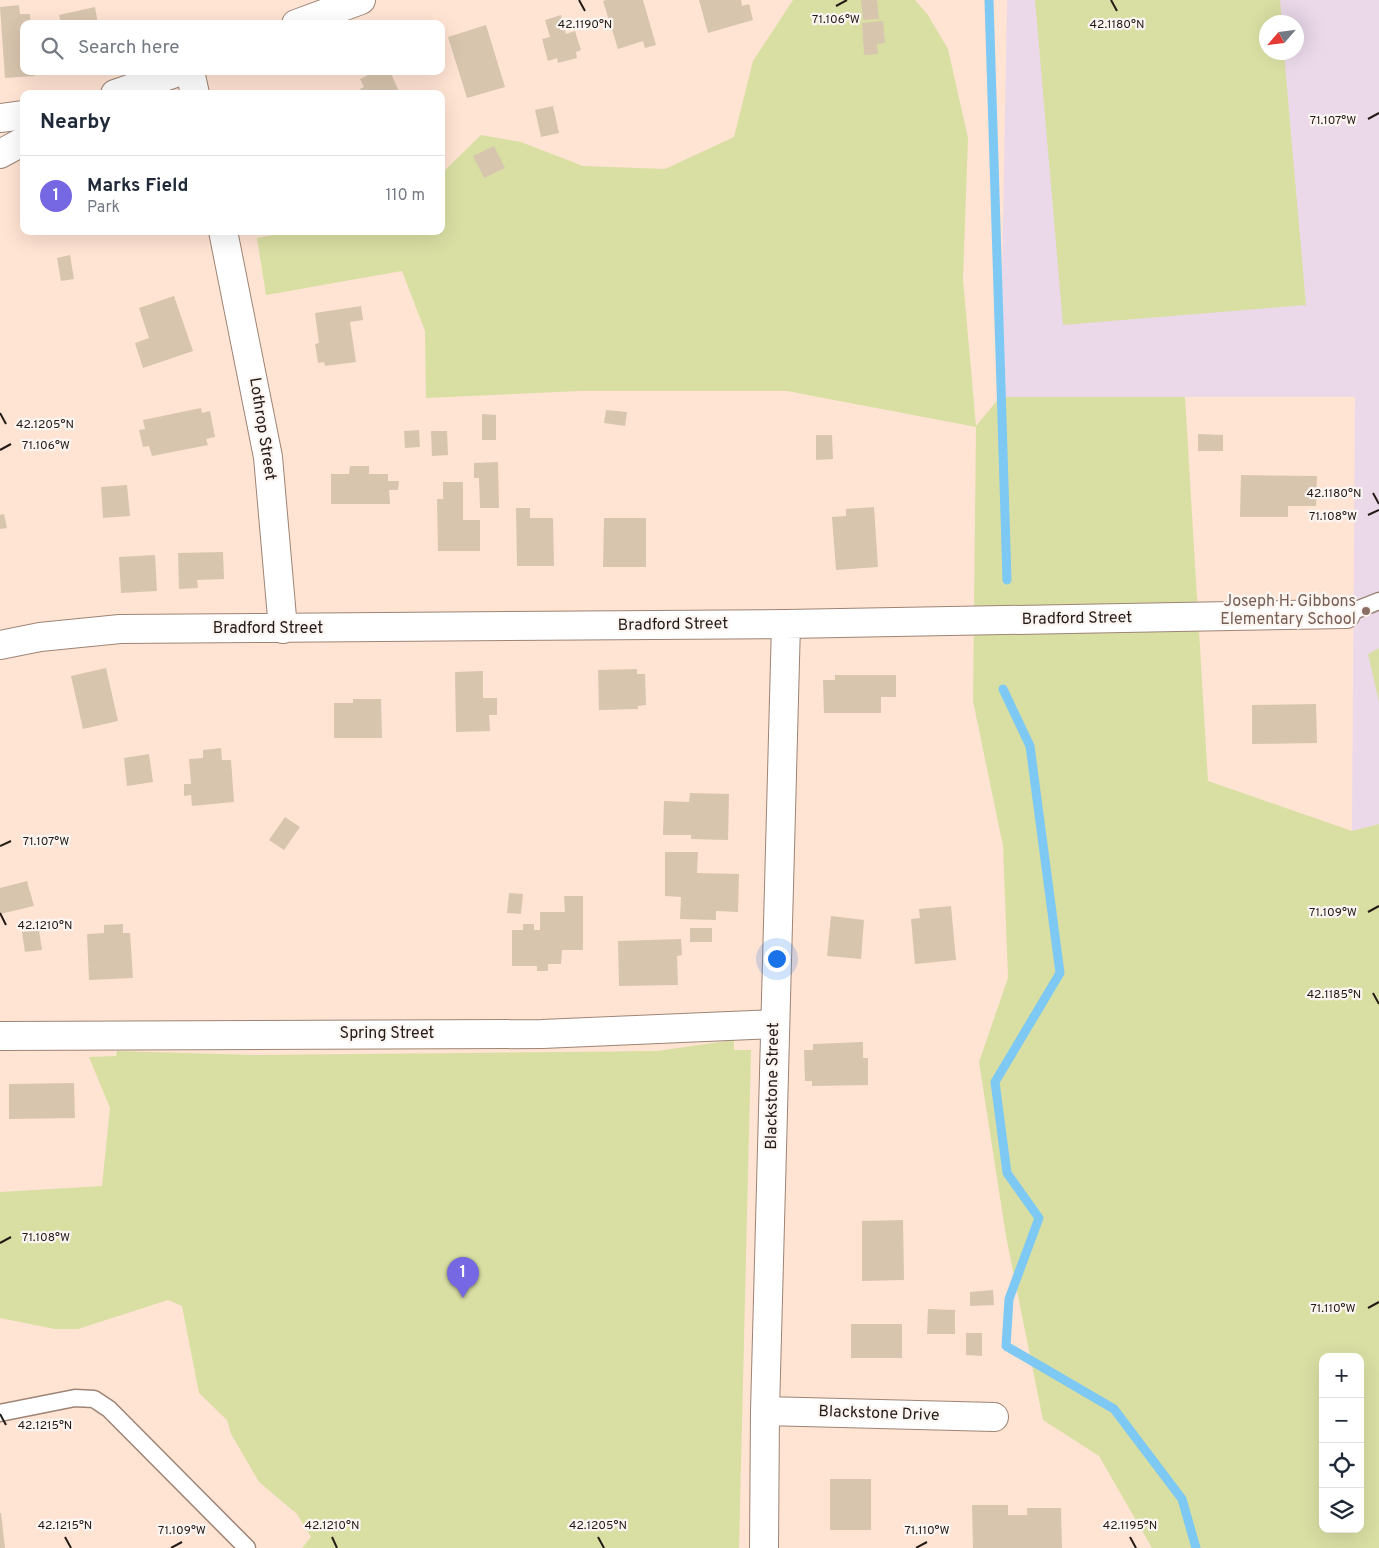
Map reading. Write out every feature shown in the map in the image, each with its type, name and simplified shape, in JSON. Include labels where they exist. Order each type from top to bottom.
[{"type":"street","points":[[305,20],[361,0]]},
{"type":"street","points":[[126,90],[169,75]]},
{"type":"street","points":[[191,75],[194,90]]},
{"type":"street","points":[[0,118],[20,116]]},
{"type":"street","points":[[0,154],[20,143]]},
{"type":"street","name":"Lothrop Street","points":[[224,235],[266,442],[284,629]]},
{"type":"street","name":"Bradford Street","points":[[0,645],[40,636],[120,629],[786,624],[1346,614]]},
{"type":"street","name":"Blackstone Street","points":[[764,1548],[765,1410],[774,1024],[786,624]]},
{"type":"street","name":"Spring Street","points":[[0,1036],[542,1034],[774,1024]]},
{"type":"street","name":"Blackstone Drive","points":[[765,1410],[994,1417]]},
{"type":"lane","points":[[1346,614],[1379,602]]},
{"type":"lane","points":[[0,1413],[74,1398],[94,1399],[109,1409],[247,1548]]},
{"type":"shaded area","name":"Joseph H. Gibbons Elementary School","points":[[1007,0],[1379,0],[1379,825],[1352,831],[1355,397],[1000,397]]},
{"type":"green space","points":[[793,0],[915,0],[928,15],[948,49],[968,138],[963,279],[976,426],[1000,397],[1185,397],[1208,781],[1352,831],[1379,824],[1379,1548],[1152,1548],[1099,1456],[1043,1420],[1006,1236],[979,1062],[1008,978],[1003,846],[973,701],[976,427],[787,391],[580,391],[426,398],[425,331],[402,271],[266,295],[257,238],[274,235],[445,235],[445,170],[481,135],[521,142],[583,166],[665,169],[734,137],[753,61]]},
{"type":"green space","points":[[1035,0],[1280,0],[1281,15],[1259,15],[1259,60],[1285,60],[1306,305],[1063,325]]},
{"type":"green space","points":[[1379,648],[1379,702],[1368,654]]},
{"type":"green space","points":[[734,1040],[734,1050],[751,1050],[739,1548],[302,1548],[311,1537],[297,1514],[259,1482],[231,1434],[227,1420],[199,1393],[182,1306],[168,1300],[78,1329],[55,1329],[0,1318],[0,1192],[102,1186],[110,1108],[89,1057],[116,1056],[117,1051],[258,1055],[657,1051]]},
{"type":"building","points":[[643,0],[656,45],[645,48],[643,41],[618,49],[603,1]]},
{"type":"building","points":[[699,0],[741,0],[742,6],[749,4],[753,20],[708,33]]},
{"type":"building","points":[[861,0],[877,0],[879,19],[863,20]]},
{"type":"building","points":[[19,5],[20,14],[30,14],[31,20],[20,20],[20,75],[35,76],[5,78],[0,7]]},
{"type":"building","points":[[95,7],[97,20],[60,20],[59,15]]},
{"type":"building","points":[[561,15],[566,34],[575,31],[581,50],[576,52],[577,58],[558,63],[557,58],[548,61],[542,39],[550,37],[545,20]]},
{"type":"building","points":[[883,21],[885,43],[877,44],[878,54],[864,55],[862,23]]},
{"type":"building","points":[[486,25],[505,87],[467,98],[448,37]]},
{"type":"building","points":[[368,75],[392,75],[398,90],[360,90],[364,87],[360,79]]},
{"type":"building","points":[[553,106],[559,133],[541,137],[535,110]]},
{"type":"building","points":[[494,146],[505,168],[484,178],[473,156]]},
{"type":"building","points":[[70,255],[74,279],[61,281],[57,258]]},
{"type":"building","points":[[174,296],[193,351],[143,368],[135,343],[149,338],[139,308]]},
{"type":"building","points":[[361,306],[363,320],[350,322],[356,362],[325,366],[324,362],[318,363],[315,344],[319,343],[315,313]]},
{"type":"building","points":[[201,408],[202,413],[210,411],[215,437],[206,439],[208,445],[152,456],[149,446],[143,447],[139,430],[145,429],[143,420]]},
{"type":"building","points":[[606,410],[627,412],[625,426],[604,423]]},
{"type":"building","points":[[482,414],[496,415],[496,440],[482,440]]},
{"type":"building","points":[[419,430],[420,447],[405,448],[404,431]]},
{"type":"building","points":[[431,431],[447,431],[448,455],[432,456]]},
{"type":"building","points":[[1198,434],[1223,435],[1223,451],[1198,451]]},
{"type":"building","points":[[816,435],[832,435],[833,459],[816,460]]},
{"type":"building","points":[[498,462],[499,508],[480,508],[479,478],[474,478],[474,463]]},
{"type":"building","points":[[350,466],[369,466],[369,474],[388,474],[388,481],[399,481],[398,490],[389,490],[390,504],[331,504],[331,474],[349,474]]},
{"type":"building","points":[[1241,475],[1317,476],[1316,506],[1288,506],[1288,517],[1240,517]]},
{"type":"building","points":[[443,482],[463,482],[463,520],[480,520],[480,551],[438,551],[437,499],[443,499]]},
{"type":"building","points":[[127,485],[130,516],[103,518],[101,487]]},
{"type":"building","points":[[874,507],[878,567],[836,570],[832,517],[846,516],[846,509]]},
{"type":"building","points":[[516,508],[530,508],[530,518],[553,518],[554,566],[517,566]]},
{"type":"building","points":[[4,514],[7,528],[0,529],[0,515]]},
{"type":"building","points":[[604,518],[646,518],[646,567],[603,567]]},
{"type":"building","points":[[223,552],[224,579],[197,580],[198,588],[179,589],[178,553]]},
{"type":"building","points":[[155,555],[157,591],[121,593],[119,557]]},
{"type":"building","points":[[106,668],[118,721],[83,729],[71,676]]},
{"type":"building","points":[[637,669],[637,674],[645,674],[646,705],[638,706],[638,709],[599,710],[598,670]]},
{"type":"building","points":[[483,671],[483,698],[497,698],[497,715],[489,715],[490,731],[456,732],[455,672]]},
{"type":"building","points":[[835,675],[896,675],[896,697],[881,697],[881,713],[824,713],[823,680],[835,680]]},
{"type":"building","points":[[353,699],[381,699],[382,738],[334,738],[334,703],[353,703]]},
{"type":"building","points":[[1316,704],[1317,743],[1252,744],[1252,705]]},
{"type":"building","points":[[221,748],[222,760],[231,760],[234,802],[192,806],[191,795],[184,796],[184,784],[191,784],[189,759],[203,758],[203,750]]},
{"type":"building","points":[[149,754],[153,782],[127,786],[124,758]]},
{"type":"building","points":[[690,793],[729,794],[728,840],[691,839],[691,835],[663,835],[664,801],[689,802]]},
{"type":"building","points":[[285,817],[300,827],[284,850],[269,840]]},
{"type":"building","points":[[665,852],[698,852],[697,873],[739,874],[738,912],[716,911],[716,920],[680,919],[681,897],[665,896]]},
{"type":"building","points":[[27,881],[34,906],[0,914],[0,888]]},
{"type":"building","points":[[509,893],[523,894],[521,914],[507,913]]},
{"type":"building","points":[[564,896],[583,896],[583,950],[562,950],[561,964],[548,964],[548,971],[537,971],[537,966],[512,966],[512,930],[523,930],[523,924],[534,924],[534,930],[540,930],[540,912],[565,912]]},
{"type":"building","points":[[951,906],[956,960],[915,964],[911,919],[920,918],[919,909]]},
{"type":"building","points":[[831,916],[864,920],[861,959],[827,956]]},
{"type":"building","points":[[123,924],[123,933],[130,933],[133,978],[89,980],[87,934],[104,933],[104,925]]},
{"type":"building","points":[[690,928],[712,928],[712,942],[690,942]]},
{"type":"building","points":[[39,930],[42,950],[25,952],[22,932]]},
{"type":"building","points":[[681,939],[682,955],[677,956],[678,985],[619,986],[618,941]]},
{"type":"building","points":[[863,1042],[863,1058],[868,1058],[868,1085],[812,1086],[812,1081],[805,1081],[804,1050],[813,1050],[813,1044]]},
{"type":"building","points":[[74,1083],[75,1118],[9,1119],[9,1084]]},
{"type":"building","points":[[903,1220],[904,1280],[862,1281],[862,1221]]},
{"type":"building","points":[[993,1290],[994,1305],[970,1306],[970,1292]]},
{"type":"building","points":[[928,1309],[955,1310],[955,1334],[927,1334]]},
{"type":"building","points":[[851,1324],[902,1324],[902,1358],[851,1358]]},
{"type":"building","points":[[966,1333],[982,1333],[982,1356],[966,1355]]},
{"type":"building","points":[[830,1479],[871,1479],[871,1530],[830,1530]]},
{"type":"building","points":[[972,1505],[1008,1505],[1008,1515],[1027,1515],[1027,1508],[1061,1508],[1062,1548],[973,1548]]},
{"type":"building","points":[[1,1513],[5,1548],[0,1548]]},
{"type":"waterway","points":[[989,0],[1007,580]]},
{"type":"waterway","points":[[1003,689],[1030,746],[1060,973],[995,1082],[1007,1173],[1039,1218],[1009,1299],[1006,1346],[1114,1409],[1182,1499],[1196,1548]]},
{"type":"place","name":"Joseph H. Gibbons Elementary School","points":[[1366,611]]},
{"type":"place","name":"Marks Field","points":[[463,1298]]}]
